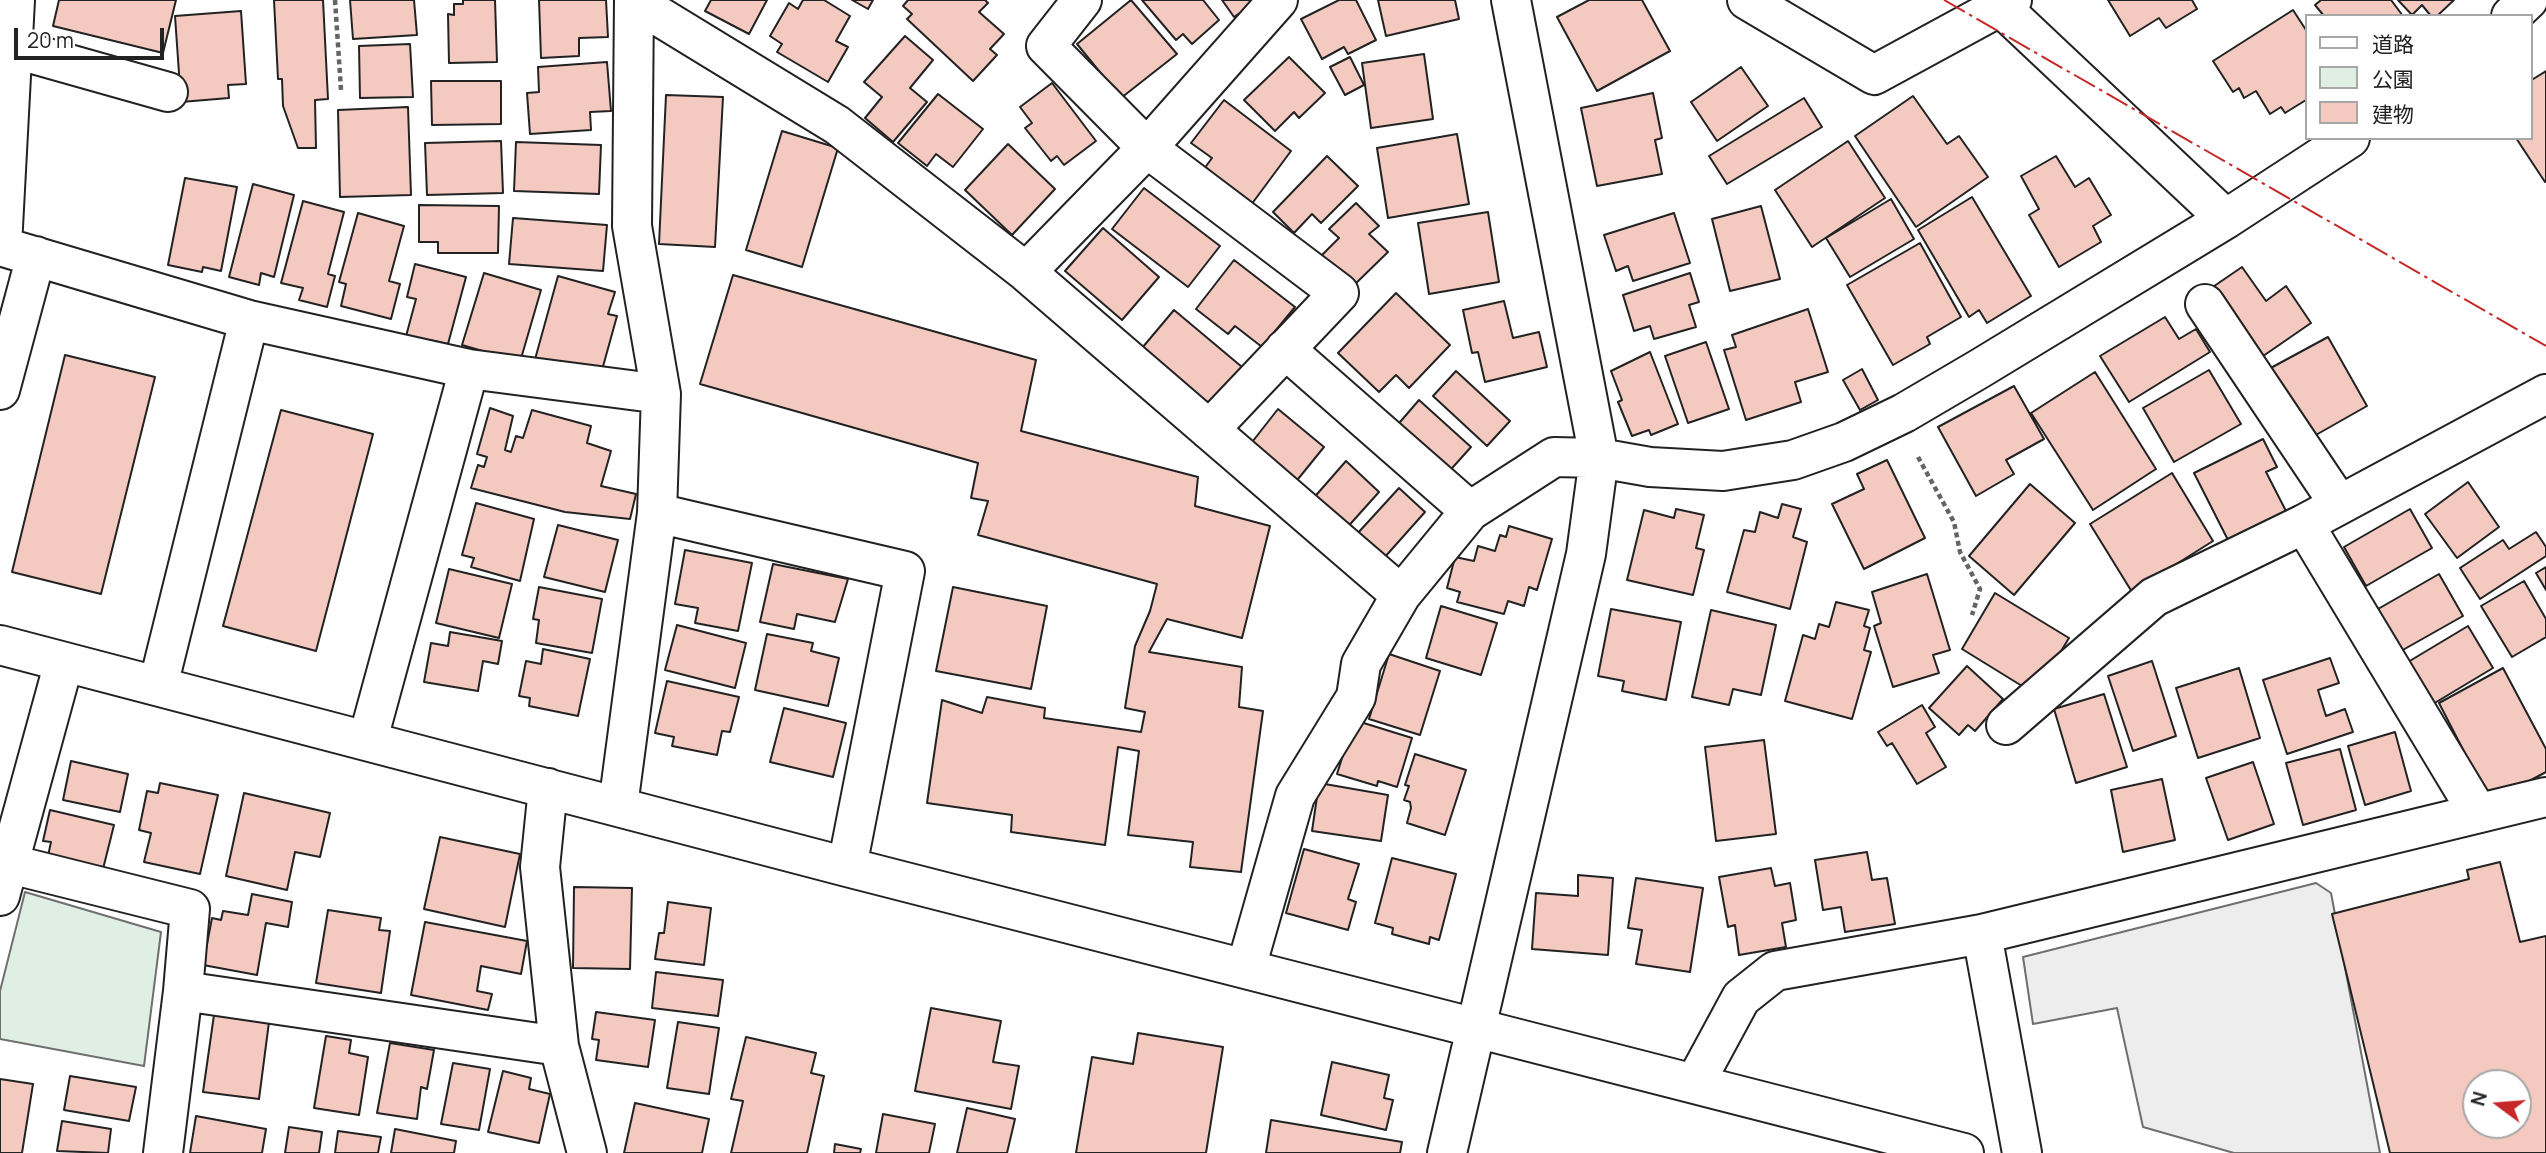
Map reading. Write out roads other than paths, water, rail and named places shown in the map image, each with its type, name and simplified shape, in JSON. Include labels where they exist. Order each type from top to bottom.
[{"type":"street","points":[[0,390],[13,249],[12,48],[15,0]]},
{"type":"street","points":[[1082,0],[1046,46],[1147,148],[1339,293],[1209,430]]},
{"type":"street","points":[[1026,272],[1147,148],[1278,0]]},
{"type":"street","points":[[1447,1153],[1586,554],[1599,458],[1511,0]]},
{"type":"street","points":[[1747,0],[1874,75],[2006,4],[2226,219]]},
{"type":"street","points":[[2513,14],[2528,0]]},
{"type":"street","points":[[634,1],[837,125],[1026,272],[1401,595]]},
{"type":"street","points":[[618,806],[657,513],[661,394],[632,226],[634,1]]},
{"type":"street","points":[[12,48],[168,92]]},
{"type":"street","points":[[1246,968],[1295,796],[1356,697],[1361,664],[1401,595],[1470,511],[1554,457],[1599,458],[1650,467],[1723,471],[1793,460],[1844,442],[1895,416],[2226,219],[2347,140]]},
{"type":"street","points":[[13,249],[249,320],[469,369],[661,394]]},
{"type":"street","points":[[2205,304],[2339,504]]},
{"type":"street","points":[[158,685],[249,320]]},
{"type":"street","points":[[1285,349],[1470,511]]},
{"type":"street","points":[[368,739],[469,369]]},
{"type":"street","points":[[2006,726],[2154,597],[2304,524],[2546,394]]},
{"type":"street","points":[[657,513],[905,571],[847,867]]},
{"type":"street","points":[[2304,524],[2478,813]]},
{"type":"street","points":[[0,645],[368,739],[847,867],[1964,1153]]},
{"type":"street","points":[[64,662],[5,880],[190,909],[163,1153]]},
{"type":"street","points":[[548,788],[540,867],[559,1046],[587,1153]]},
{"type":"street","points":[[1695,1083],[1741,998],[1775,971],[1982,934],[2546,797]]},
{"type":"street","points":[[1982,934],[2022,1153]]},
{"type":"street","points":[[183,991],[559,1046]]}]
